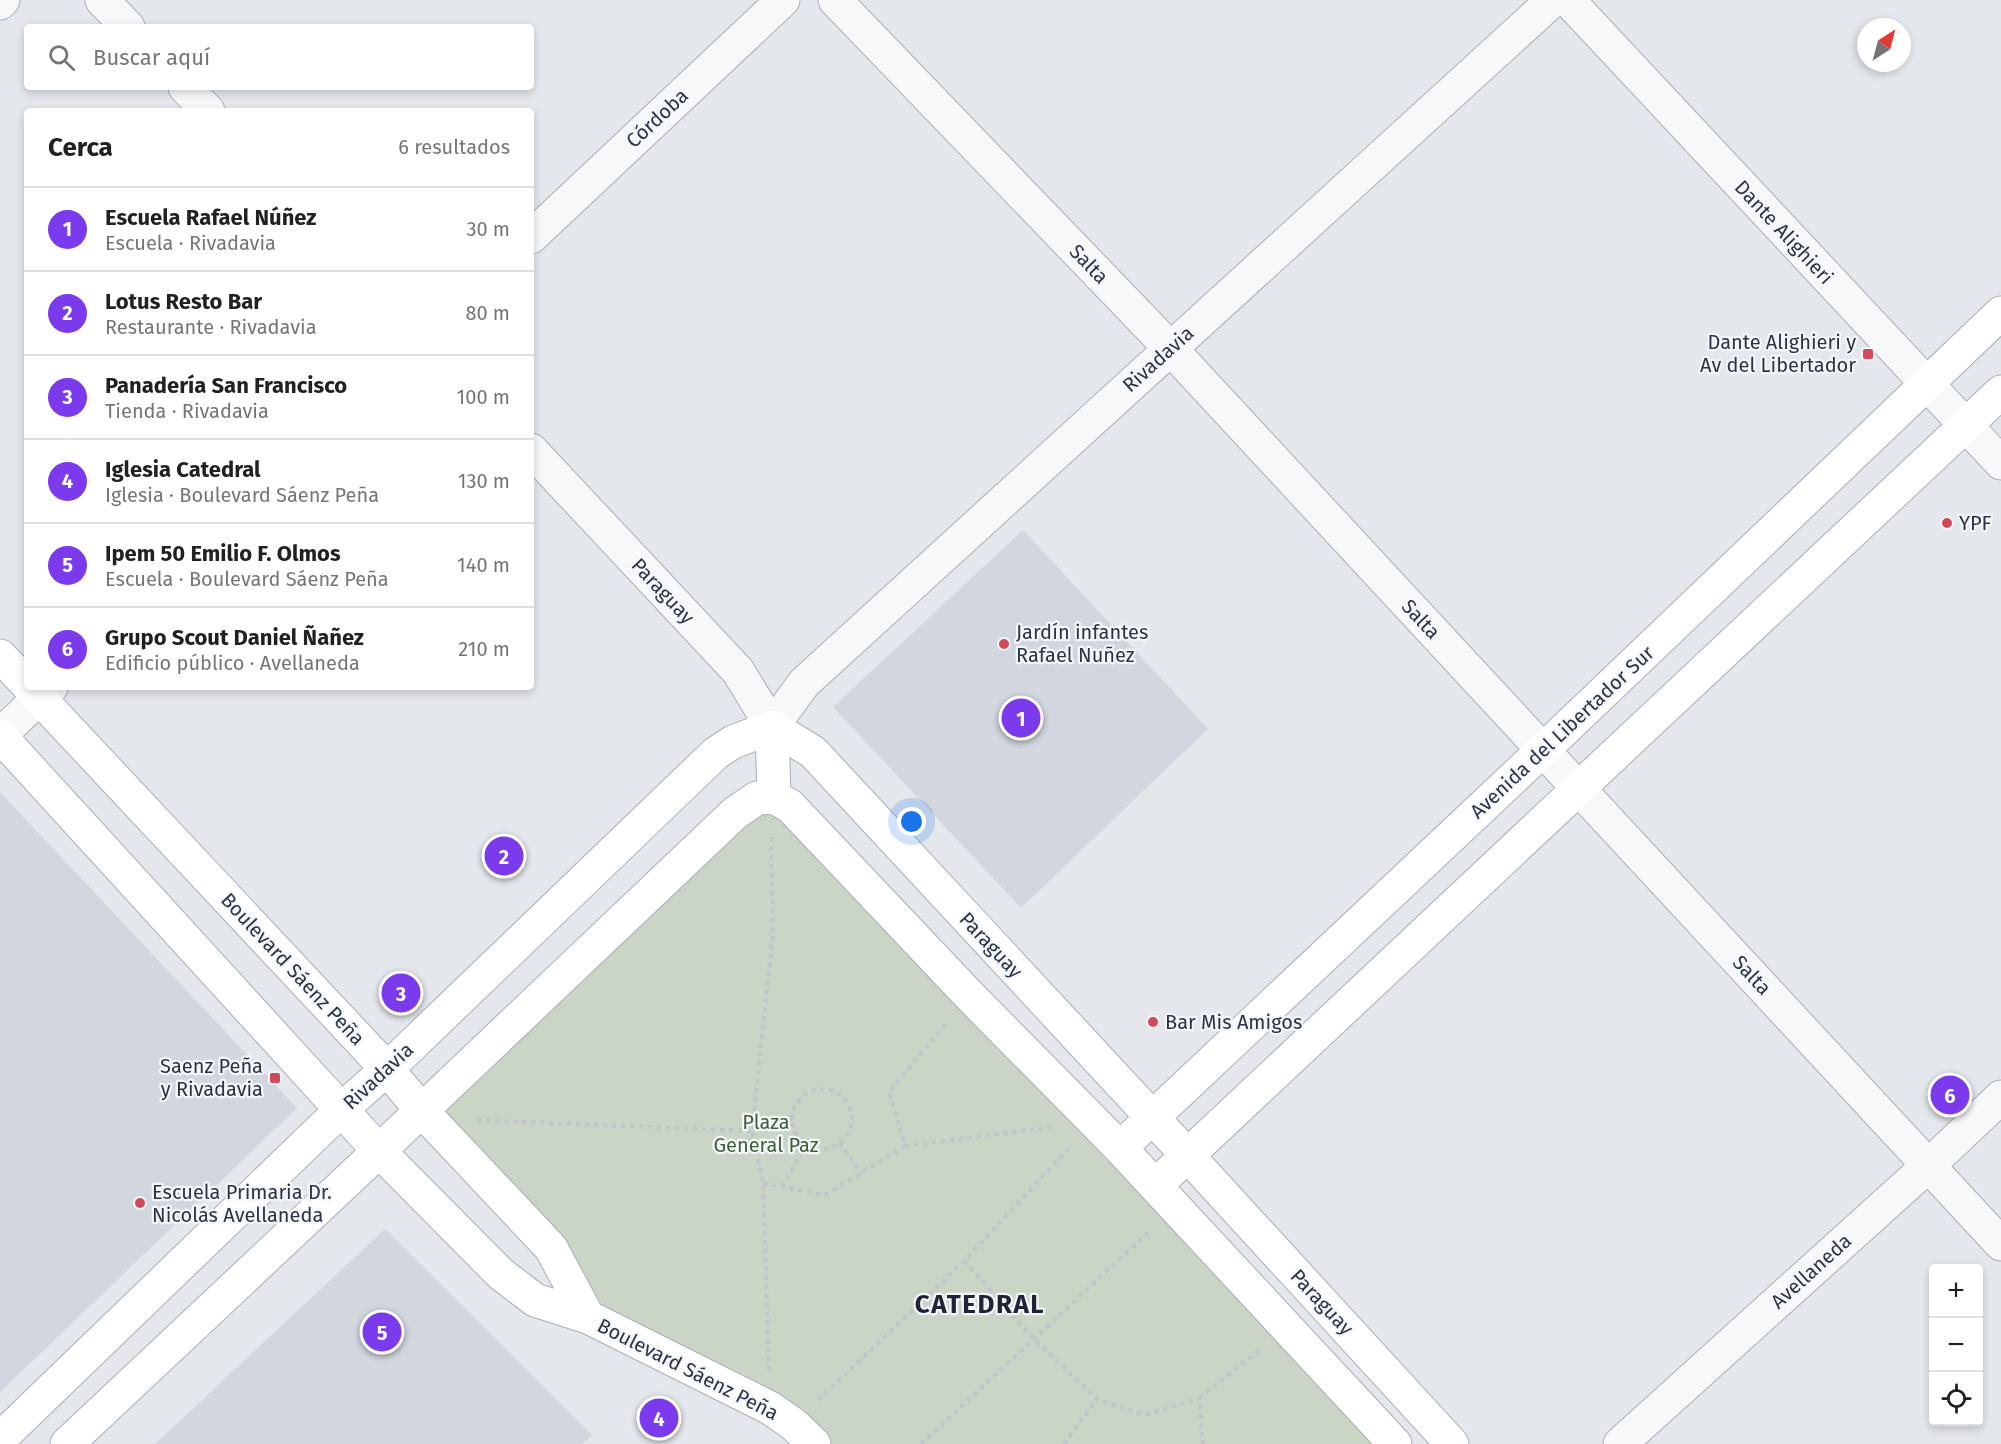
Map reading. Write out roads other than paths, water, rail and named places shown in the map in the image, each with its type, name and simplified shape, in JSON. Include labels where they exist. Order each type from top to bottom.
[{"type":"main road","name":"Avenida del Libertador Sur","points":[[1120,1148],[2001,314]]},
{"type":"main road","points":[[1165,1197],[1188,1156],[2001,392]]},
{"type":"main road","name":"Boulevard Sáenz Peña","points":[[0,656],[24,677]]},
{"type":"main road","name":"Boulevard Sáenz Peña","points":[[38,690],[387,1069],[422,1111],[551,1248],[588,1317]]},
{"type":"main road","points":[[772,727],[774,797]]},
{"type":"main road","name":"Rivadavia","points":[[0,1444],[4,1435],[716,753],[733,742],[772,727]]},
{"type":"main road","name":"Paraguay","points":[[772,727],[813,752],[1452,1444]]},
{"type":"main road","name":"Boulevard Sáenz Peña","points":[[0,735],[379,1151],[501,1274],[535,1300],[588,1317],[792,1425]]},
{"type":"main road","points":[[67,1444],[735,813],[757,798],[774,797],[790,806],[969,995],[1120,1148],[1395,1444]]},
{"type":"street","points":[[102,0],[125,24]]},
{"type":"street","name":"Córdoba","points":[[534,234],[783,0]]},
{"type":"street","name":"Salta","points":[[835,0],[1170,348],[2001,1244]]},
{"type":"street","name":"Rivadavia","points":[[772,727],[804,683],[1553,0]]},
{"type":"street","name":"Dante Alighieri","points":[[1568,0],[2001,463]]},
{"type":"street","points":[[188,90],[205,108]]},
{"type":"street","name":"Paraguay","points":[[534,453],[738,671],[772,727]]},
{"type":"street","points":[[0,735],[36,690]]},
{"type":"street","name":"Avellaneda","points":[[1620,1444],[2001,1097]]},
{"type":"place","name":"Dante Alighieri y Av del Libertador","points":[[1868,354]]},
{"type":"place","name":"YPF","points":[[1947,523]]},
{"type":"place","name":"Jardín infantes Rafael Nuñez","points":[[1004,644]]},
{"type":"place","name":"Escuela Rafael Núñez","points":[[1021,718]]},
{"type":"place","name":"Lotus Resto Bar","points":[[504,856]]},
{"type":"place","name":"Panadería San Francisco","points":[[401,993]]},
{"type":"place","name":"Bar Mis Amigos","points":[[1153,1022]]},
{"type":"place","name":"Saenz Peña y Rivadavia","points":[[275,1078]]},
{"type":"place","name":"Grupo Scout Daniel Ñañez","points":[[1950,1095]]},
{"type":"place","name":"Escuela Primaria Dr. Nicolás Avellaneda","points":[[140,1203]]},
{"type":"place","name":"Ipem 50 Emilio F. Olmos","points":[[382,1332]]},
{"type":"place","name":"Iglesia Catedral","points":[[659,1418]]},
{"type":"district","name":"CATEDRAL","points":[[980,1304]]},
{"type":"park label","name":"Plaza General Paz","points":[[766,1134]]}]
